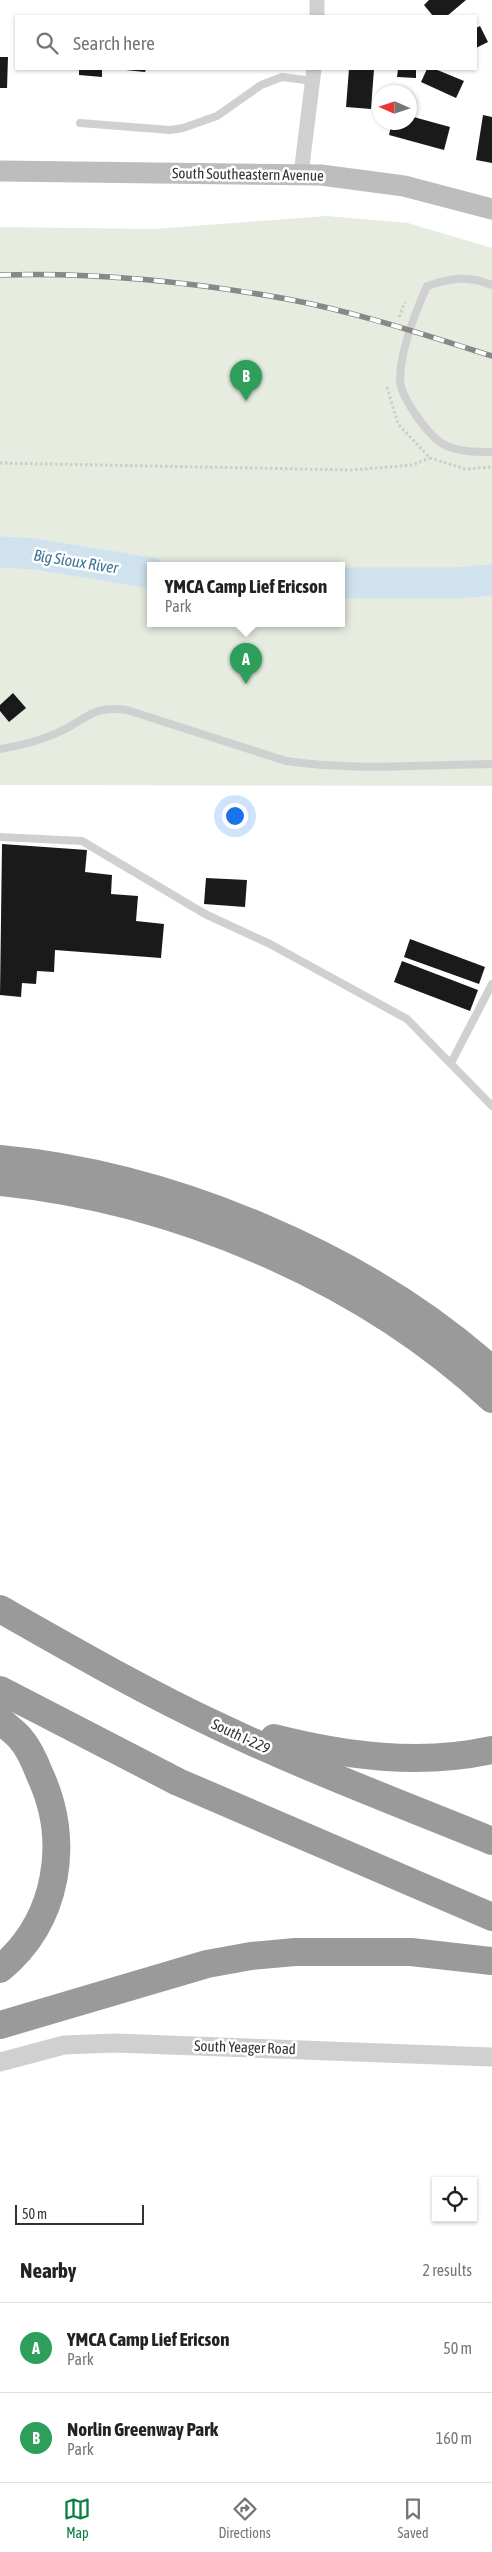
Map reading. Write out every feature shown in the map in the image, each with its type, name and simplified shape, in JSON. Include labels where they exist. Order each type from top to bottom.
[{"type":"highway","points":[[0,1159],[96,1175],[152,1188],[252,1224],[318,1254],[390,1296],[439,1328],[492,1370]]},
{"type":"highway","points":[[0,1182],[65,1190],[114,1201],[203,1228],[261,1252],[324,1282],[396,1325],[445,1359],[492,1399]]},
{"type":"highway","name":"South I-229","points":[[0,1609],[144,1689],[219,1726],[319,1771],[492,1840]]},
{"type":"highway","points":[[144,1689],[270,1736],[337,1751],[380,1756],[431,1758],[492,1750]]},
{"type":"highway","points":[[0,1690],[178,1782],[492,1917]]},
{"type":"highway","points":[[0,1720],[20,1738],[43,1780],[56,1823],[56,1855],[53,1885],[44,1914],[21,1948],[0,1969]]},
{"type":"highway","points":[[0,2025],[207,1964],[251,1956],[295,1952],[411,1952],[492,1961]]},
{"type":"main road","name":"South Southeastern Avenue","points":[[0,171],[300,174],[404,186],[444,194],[492,209]]},
{"type":"street","points":[[316,0],[317,15]]},
{"type":"street","points":[[300,174],[313,75]]},
{"type":"street","name":"South Yeager Road","points":[[0,2062],[64,2045],[115,2043],[492,2057]]},
{"type":"lane","points":[[80,123],[170,130],[183,128],[218,116],[261,86],[282,76],[313,75]]},
{"type":"lane","points":[[492,285],[477,278],[452,277],[427,286],[411,320],[399,380],[414,415],[443,444],[475,452],[492,452]]},
{"type":"lane","points":[[0,749],[60,732],[92,712],[110,708],[127,710],[293,762],[361,767],[492,764]]},
{"type":"lane","points":[[0,837],[82,842],[205,914],[270,944],[407,1019],[492,1106]]},
{"type":"lane","points":[[451,1063],[492,984]]},
{"type":"path","points":[[0,463],[352,470],[412,465],[430,458],[464,469],[492,467]]},
{"type":"shaded area","points":[[327,216],[408,223],[492,248],[492,786],[0,785],[0,227],[154,229]]},
{"type":"building","points":[[429,0],[466,0],[448,15],[432,15],[424,5]]},
{"type":"building","points":[[480,26],[488,42],[477,48],[477,28]]},
{"type":"building","points":[[0,57],[8,57],[7,88],[0,88]]},
{"type":"building","points":[[79,70],[102,70],[102,77],[79,75]]},
{"type":"building","points":[[126,70],[146,70],[145,72]]},
{"type":"building","points":[[349,70],[374,70],[371,109],[346,107]]},
{"type":"building","points":[[398,70],[416,70],[416,78],[397,77]]},
{"type":"building","points":[[427,70],[437,70],[464,81],[456,98],[421,82]]},
{"type":"building","points":[[483,115],[492,117],[492,163],[476,160]]},
{"type":"building","points":[[417,118],[450,127],[444,150],[389,135],[390,130],[417,130]]},
{"type":"building","points":[[13,693],[26,708],[9,722],[0,711],[0,705]]},
{"type":"building","points":[[2,844],[87,850],[85,872],[112,875],[111,894],[138,896],[136,921],[164,924],[161,958],[55,950],[54,972],[37,971],[36,984],[22,983],[21,997],[0,995]]},
{"type":"building","points":[[206,878],[247,880],[245,907],[204,904]]},
{"type":"building","points":[[410,939],[485,967],[479,984],[404,957]]},
{"type":"building","points":[[402,961],[478,990],[470,1011],[394,982]]},
{"type":"waterway","name":"Big Sioux River","points":[[0,552],[35,554],[147,572]]},
{"type":"waterway","name":"Big Sioux River","points":[[345,583],[457,583],[492,580]]},
{"type":"railway","points":[[0,275],[36,274],[108,277],[180,283],[252,293],[339,310],[492,356]]},
{"type":"place","name":"Norlin Greenway Park","points":[[246,401]]},
{"type":"place","name":"YMCA Camp Lief Ericson","points":[[246,684]]}]
